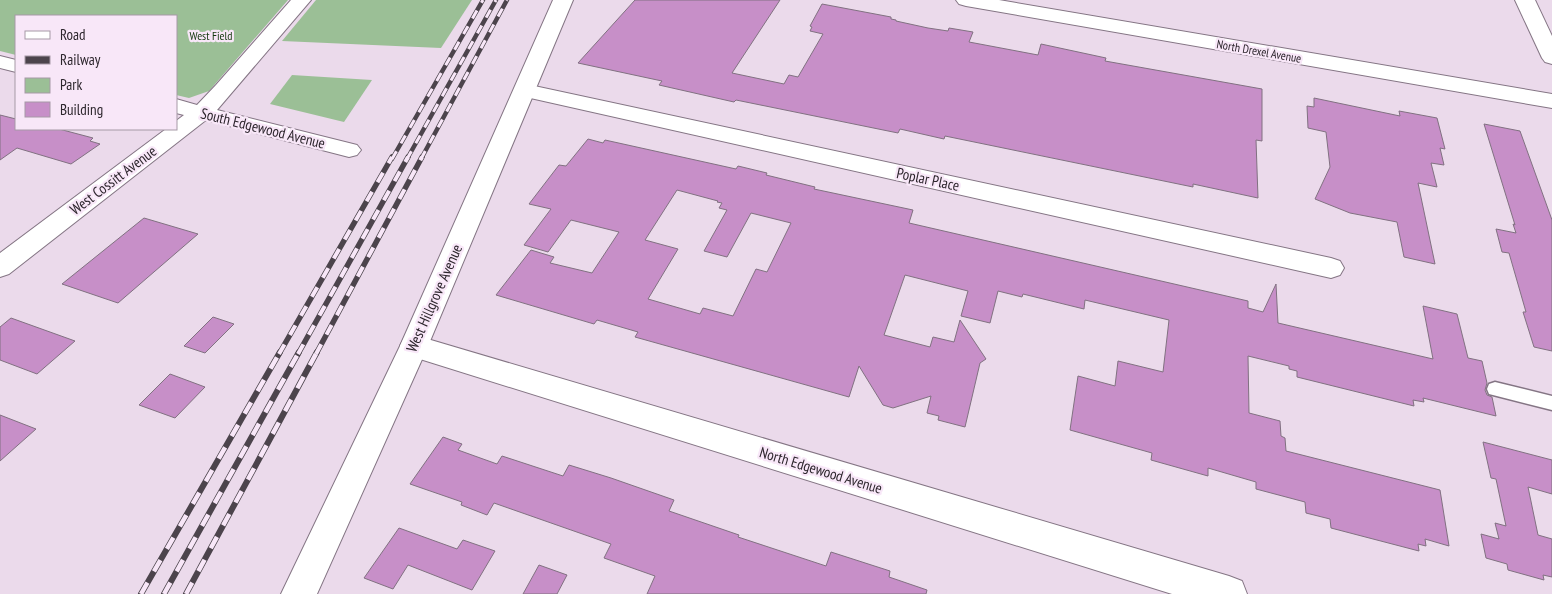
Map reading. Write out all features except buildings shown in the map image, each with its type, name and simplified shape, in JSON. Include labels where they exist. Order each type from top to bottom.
[{"type":"street","name":"West Cossitt Avenue","points":[[0,267],[201,113],[224,90],[301,0]]},
{"type":"street","name":"West Hillgrove Avenue","points":[[299,594],[414,346],[563,0]]},
{"type":"street","name":"North Drexel Avenue","points":[[966,0],[1552,101]]},
{"type":"street","points":[[1525,0],[1552,58]]},
{"type":"street","points":[[0,62],[15,66]]},
{"type":"street","name":"Poplar Place","points":[[525,90],[1331,268]]},
{"type":"street","name":"South Edgewood Avenue","points":[[178,107],[349,150]]},
{"type":"street","name":"North Edgewood Avenue","points":[[414,346],[1209,591]]},
{"type":"lane","points":[[1495,388],[1552,403]]},
{"type":"green space","name":"West Field","points":[[0,0],[288,0],[209,91],[189,98],[178,95],[178,15],[15,15],[15,55],[0,51]]},
{"type":"green space","points":[[316,0],[472,0],[441,48],[282,41]]},
{"type":"green space","points":[[292,75],[372,80],[344,122],[270,104]]},
{"type":"railway","points":[[392,159],[483,0]]},
{"type":"railway","points":[[407,159],[496,0]]},
{"type":"railway","points":[[421,159],[507,0]]},
{"type":"railway","points":[[279,354],[392,157]]},
{"type":"railway","points":[[298,354],[408,157]]},
{"type":"railway","points":[[316,354],[422,157]]},
{"type":"railway","points":[[141,594],[280,352]]},
{"type":"railway","points":[[164,594],[299,352]]},
{"type":"railway","points":[[186,594],[317,352]]}]
